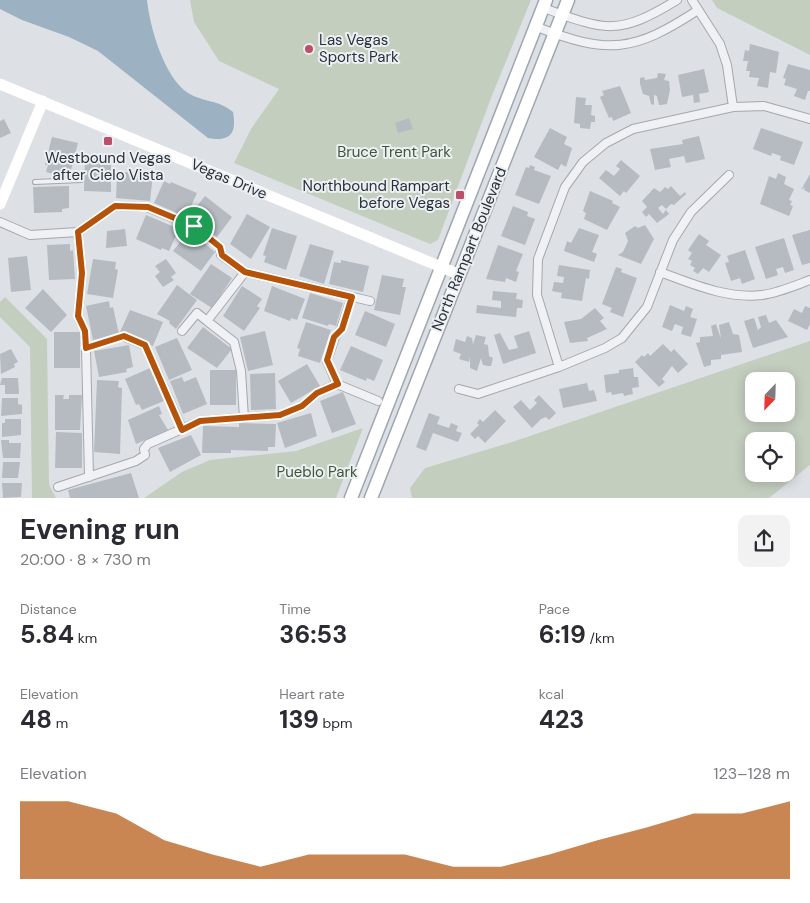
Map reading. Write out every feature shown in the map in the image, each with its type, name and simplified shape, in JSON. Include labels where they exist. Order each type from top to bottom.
[{"type":"main road","name":"North Rampart Boulevard","points":[[371,498],[568,0]]},
{"type":"main road","name":"North Rampart Boulevard","points":[[352,496],[383,403],[442,268],[545,4]]},
{"type":"main road","name":"Vegas Drive","points":[[0,84],[257,185],[458,274]]},
{"type":"main road","points":[[0,204],[43,101]]},
{"type":"street","points":[[545,4],[562,15],[587,24],[620,27],[636,22],[676,0]]},
{"type":"street","points":[[692,0],[720,44],[727,65],[734,107]]},
{"type":"street","points":[[537,27],[555,34],[600,45],[620,45],[654,37],[698,10]]},
{"type":"street","points":[[559,367],[541,313],[536,277],[543,241],[565,187],[583,162],[606,143],[633,129],[734,107],[764,106],[810,119]]},
{"type":"street","points":[[459,389],[478,394],[559,367],[605,348],[630,331],[647,307],[673,240],[691,212],[729,175]]},
{"type":"street","points":[[0,222],[30,236],[78,232],[115,206],[148,207],[194,226],[220,247],[222,255],[245,272],[370,301]]},
{"type":"street","points":[[78,232],[82,273],[78,316],[85,331],[89,478]]},
{"type":"street","points":[[207,321],[245,272]]},
{"type":"street","points":[[660,272],[711,290],[746,296],[763,295],[810,280]]},
{"type":"street","points":[[352,297],[342,329],[334,337],[327,360],[338,384],[383,403]]},
{"type":"street","points":[[182,331],[197,313],[234,342],[241,371],[244,418]]},
{"type":"street","points":[[86,348],[124,336],[145,345],[182,430]]},
{"type":"street","points":[[58,488],[136,461],[145,455],[144,449],[148,444],[200,421],[280,415],[302,406],[317,393],[338,384]]},
{"type":"lane","points":[[35,182],[81,180]]},
{"type":"green space","name":"Bruce Trent Park","points":[[190,0],[531,0],[491,98],[438,240],[430,244],[234,163],[251,129],[279,89],[219,61],[194,22]]},
{"type":"green space","points":[[712,0],[810,0],[810,55],[717,8]]},
{"type":"green space","points":[[5,297],[47,339],[49,485],[56,498],[32,498],[30,347],[0,317],[0,302]]},
{"type":"green space","points":[[810,341],[810,465],[795,477],[795,432],[745,432],[745,482],[789,482],[769,498],[412,498],[410,488],[425,468],[509,443]]},
{"type":"green space","name":"Pueblo Park","points":[[363,428],[336,498],[144,498],[182,472],[210,460],[296,451]]},
{"type":"water","points":[[0,0],[147,0],[155,38],[172,76],[179,86],[188,93],[222,105],[233,112],[233,131],[222,139],[208,138],[98,51],[0,9]]},
{"type":"building","points":[[750,44],[779,52],[776,73],[770,72],[768,88],[757,86],[759,78],[749,77],[750,71],[746,71],[748,61],[743,61],[745,50],[749,51]]},
{"type":"building","points":[[788,64],[810,70],[810,91],[808,91],[805,100],[794,96],[797,89],[784,85],[786,79],[783,78]]},
{"type":"building","points":[[704,69],[709,92],[699,94],[700,102],[694,103],[693,95],[682,97],[678,75]]},
{"type":"building","points":[[658,73],[666,74],[664,80],[669,81],[670,90],[667,104],[659,105],[657,96],[654,95],[654,105],[651,104],[649,96],[643,94],[640,84],[640,78],[644,77],[645,80],[657,78]]},
{"type":"building","points":[[620,86],[631,113],[613,121],[612,117],[609,118],[600,97],[604,95],[602,91]]},
{"type":"building","points":[[576,97],[586,98],[585,105],[592,105],[591,115],[595,116],[595,122],[591,122],[590,129],[580,128],[580,124],[574,123]]},
{"type":"building","points":[[409,118],[413,129],[398,133],[395,123]]},
{"type":"building","points":[[4,119],[11,133],[0,138],[0,121]]},
{"type":"building","points":[[550,128],[567,137],[564,144],[572,148],[566,167],[561,164],[558,170],[534,157]]},
{"type":"building","points":[[761,128],[803,142],[794,165],[780,160],[781,156],[772,153],[771,156],[753,149]]},
{"type":"building","points":[[699,136],[705,159],[686,163],[684,156],[669,159],[671,167],[655,170],[650,149],[683,144],[682,140]]},
{"type":"building","points":[[52,137],[78,143],[69,178],[46,172],[48,165],[45,165]]},
{"type":"building","points":[[85,156],[107,157],[107,164],[111,164],[111,192],[84,191]]},
{"type":"building","points":[[621,160],[640,176],[626,193],[624,191],[620,196],[599,178],[606,170],[614,176],[620,169],[616,166]]},
{"type":"building","points":[[530,165],[535,167],[534,170],[551,176],[539,204],[515,195],[526,167],[529,168]]},
{"type":"building","points":[[125,172],[153,175],[150,201],[116,198],[117,175],[125,175]]},
{"type":"building","points":[[778,173],[786,177],[784,184],[794,189],[789,200],[792,201],[790,205],[793,206],[789,216],[760,204],[769,176],[776,179]]},
{"type":"building","points":[[810,174],[810,193],[804,190],[805,187],[801,190]]},
{"type":"building","points":[[164,181],[197,193],[186,217],[154,203]]},
{"type":"building","points":[[69,186],[69,208],[62,209],[62,212],[34,213],[33,187]]},
{"type":"building","points":[[671,186],[680,196],[685,192],[686,194],[674,205],[671,204],[666,209],[662,205],[658,208],[663,214],[666,210],[669,214],[657,223],[649,214],[646,217],[642,212],[647,207],[642,201],[654,188],[660,192],[665,187],[668,189]]},
{"type":"building","points":[[590,191],[613,201],[612,203],[620,207],[607,230],[584,219],[586,213],[583,211]]},
{"type":"building","points":[[205,196],[232,217],[217,237],[189,216]]},
{"type":"building","points":[[513,206],[528,212],[527,216],[535,219],[525,245],[501,236]]},
{"type":"building","points":[[247,214],[270,227],[251,259],[230,244]]},
{"type":"building","points":[[146,215],[179,229],[169,251],[162,248],[161,250],[136,239]]},
{"type":"building","points":[[645,225],[654,239],[641,264],[618,255],[623,252],[628,241],[625,233],[635,226],[638,228]]},
{"type":"building","points":[[272,228],[297,236],[286,270],[264,262],[266,256],[263,255]]},
{"type":"building","points":[[579,228],[599,235],[592,252],[597,254],[594,262],[564,251],[567,241],[571,243]]},
{"type":"building","points":[[125,229],[127,246],[106,248],[107,231]]},
{"type":"building","points":[[810,230],[810,263],[802,265],[792,235]]},
{"type":"building","points":[[189,231],[215,252],[201,271],[173,251]]},
{"type":"building","points":[[699,234],[709,241],[706,245],[721,255],[709,272],[703,268],[698,274],[693,271],[695,268],[690,265],[692,261],[688,259],[692,253],[688,250]]},
{"type":"building","points":[[784,238],[794,270],[785,273],[783,267],[776,269],[778,275],[766,279],[755,247]]},
{"type":"building","points":[[70,244],[70,251],[73,250],[75,279],[49,280],[47,245]]},
{"type":"building","points":[[310,244],[334,251],[324,284],[299,276]]},
{"type":"building","points":[[498,245],[523,254],[516,271],[519,272],[516,282],[506,278],[505,282],[486,279]]},
{"type":"building","points":[[745,250],[755,279],[742,284],[740,278],[731,281],[725,263],[729,262],[727,256]]},
{"type":"building","points":[[27,256],[31,290],[11,292],[8,258]]},
{"type":"building","points":[[93,259],[116,262],[115,269],[118,270],[113,298],[87,294]]},
{"type":"building","points":[[166,259],[176,273],[171,277],[174,280],[163,287],[155,276],[160,272],[155,266]]},
{"type":"building","points":[[341,260],[369,266],[363,292],[329,284],[334,262],[341,263]]},
{"type":"building","points":[[211,264],[232,278],[212,308],[190,294]]},
{"type":"building","points":[[559,265],[590,270],[589,279],[586,278],[582,301],[561,298],[562,293],[552,291],[554,282],[563,283],[564,277],[557,276]]},
{"type":"building","points":[[616,267],[622,269],[621,272],[637,278],[623,317],[610,312],[612,308],[602,304]]},
{"type":"building","points":[[382,275],[404,279],[402,287],[406,287],[400,315],[374,310]]},
{"type":"building","points":[[177,285],[197,300],[176,329],[169,323],[170,321],[157,314]]},
{"type":"building","points":[[242,286],[262,299],[257,306],[260,308],[244,331],[223,316]]},
{"type":"building","points":[[272,286],[305,299],[297,320],[291,318],[290,321],[264,311]]},
{"type":"building","points":[[43,289],[67,315],[51,332],[25,308]]},
{"type":"building","points":[[493,291],[517,293],[516,299],[523,300],[522,308],[517,308],[516,317],[476,313],[477,305],[501,308],[501,301],[492,300]]},
{"type":"building","points":[[310,293],[343,303],[336,326],[329,324],[328,326],[302,318]]},
{"type":"building","points":[[109,301],[110,308],[113,307],[119,334],[93,340],[86,306]]},
{"type":"building","points":[[670,305],[684,311],[686,306],[693,309],[690,317],[697,319],[691,337],[681,334],[683,327],[675,324],[672,331],[662,327]]},
{"type":"building","points":[[805,306],[810,308],[810,324],[807,330],[788,321],[794,309],[802,313]]},
{"type":"building","points":[[595,308],[604,318],[600,321],[607,329],[587,338],[588,341],[570,343],[564,322],[581,319]]},
{"type":"building","points":[[130,310],[163,322],[153,346],[120,332]]},
{"type":"building","points":[[365,311],[395,324],[386,347],[355,335]]},
{"type":"building","points":[[766,315],[769,323],[776,320],[788,337],[753,348],[744,321],[754,318],[758,330],[761,327],[758,317]]},
{"type":"building","points":[[306,322],[331,330],[320,363],[298,356],[300,349],[297,348]]},
{"type":"building","points":[[729,322],[733,334],[739,335],[742,352],[721,355],[721,359],[711,360],[711,365],[704,367],[696,343],[700,342],[700,337],[713,336],[711,326],[716,324],[721,339],[719,325]]},
{"type":"building","points":[[203,327],[232,349],[217,368],[187,348]]},
{"type":"building","points":[[265,331],[273,365],[248,371],[240,337]]},
{"type":"building","points":[[529,331],[536,353],[503,364],[494,335],[500,333],[509,350],[518,348],[514,336]]},
{"type":"building","points":[[54,332],[80,332],[80,368],[54,368]]},
{"type":"building","points":[[476,335],[486,337],[484,344],[488,345],[489,356],[493,358],[491,366],[488,366],[483,365],[481,358],[477,371],[470,368],[470,357],[469,362],[459,359],[461,354],[453,351],[456,339],[465,342],[467,336],[472,338],[473,344]]},
{"type":"building","points":[[177,338],[192,370],[169,380],[155,347]]},
{"type":"building","points":[[663,344],[671,352],[674,349],[688,364],[678,373],[672,366],[662,379],[665,382],[659,387],[635,362],[642,355],[644,357],[648,353],[650,356]]},
{"type":"building","points":[[129,345],[133,367],[126,369],[127,372],[99,377],[94,351]]},
{"type":"building","points":[[351,346],[383,360],[374,381],[367,378],[366,381],[340,370]]},
{"type":"building","points":[[11,349],[18,362],[14,364],[15,367],[1,374],[0,354]]},
{"type":"building","points":[[307,364],[320,386],[291,403],[278,381]]},
{"type":"building","points":[[150,368],[164,401],[142,410],[139,404],[136,405],[125,379]]},
{"type":"building","points":[[633,368],[634,377],[638,377],[639,387],[632,388],[633,394],[624,396],[623,393],[612,395],[611,392],[606,393],[604,375],[619,373],[619,370]]},
{"type":"building","points":[[210,370],[236,370],[236,405],[210,405]]},
{"type":"building","points":[[275,373],[276,409],[251,410],[250,374]]},
{"type":"building","points":[[182,377],[184,382],[196,377],[207,404],[183,414],[170,381]]},
{"type":"building","points":[[2,378],[18,378],[19,394],[5,394],[5,385],[0,385]]},
{"type":"building","points":[[97,380],[119,381],[118,387],[122,388],[120,454],[94,452]]},
{"type":"building","points":[[587,383],[589,391],[594,390],[597,401],[563,408],[559,389]]},
{"type":"building","points":[[343,392],[356,424],[332,433],[320,401]]},
{"type":"building","points":[[55,395],[64,395],[63,399],[69,399],[69,395],[82,395],[80,430],[55,430]]},
{"type":"building","points":[[539,395],[556,413],[549,420],[546,417],[541,419],[532,428],[513,407],[521,400],[530,410],[537,403],[534,400]]},
{"type":"building","points":[[2,398],[18,398],[18,404],[22,405],[22,414],[1,416]]},
{"type":"building","points":[[159,406],[162,414],[159,415],[168,430],[136,444],[128,420]]},
{"type":"building","points":[[495,410],[506,421],[485,443],[478,436],[475,439],[470,434],[479,425],[477,423],[480,419],[483,422]]},
{"type":"building","points":[[311,413],[317,436],[285,448],[277,423]]},
{"type":"building","points":[[429,413],[440,417],[437,424],[449,428],[451,423],[458,426],[456,431],[462,433],[458,442],[433,433],[426,451],[416,447]]},
{"type":"building","points":[[5,419],[21,419],[21,435],[2,437],[2,423],[5,423]]},
{"type":"building","points":[[239,423],[276,424],[275,447],[268,447],[268,451],[231,450],[231,453],[202,453],[203,426],[239,427]]},
{"type":"building","points":[[56,432],[82,433],[82,468],[55,468]]},
{"type":"building","points":[[191,435],[201,455],[170,472],[158,448]]},
{"type":"building","points":[[1,440],[9,440],[9,443],[21,443],[20,458],[3,458]]},
{"type":"building","points":[[3,462],[20,462],[18,478],[2,478]]},
{"type":"building","points":[[131,473],[139,498],[70,498],[68,490]]},
{"type":"building","points":[[2,483],[22,483],[21,497],[3,498]]},
{"type":"place","name":"Las Vegas Sports Park","points":[[309,49]]},
{"type":"place","name":"Westbound Vegas after Cielo Vista","points":[[108,141]]},
{"type":"place","name":"Northbound Rampart before Vegas","points":[[460,195]]},
{"type":"route","points":[[115,206],[148,207],[194,226],[220,247],[222,255],[245,272],[352,297],[342,329],[334,337],[327,360],[338,384],[317,393],[302,406],[280,415],[200,421],[182,430],[145,345],[124,336],[86,348],[85,331],[78,316],[82,273],[78,232],[115,206]]}]
